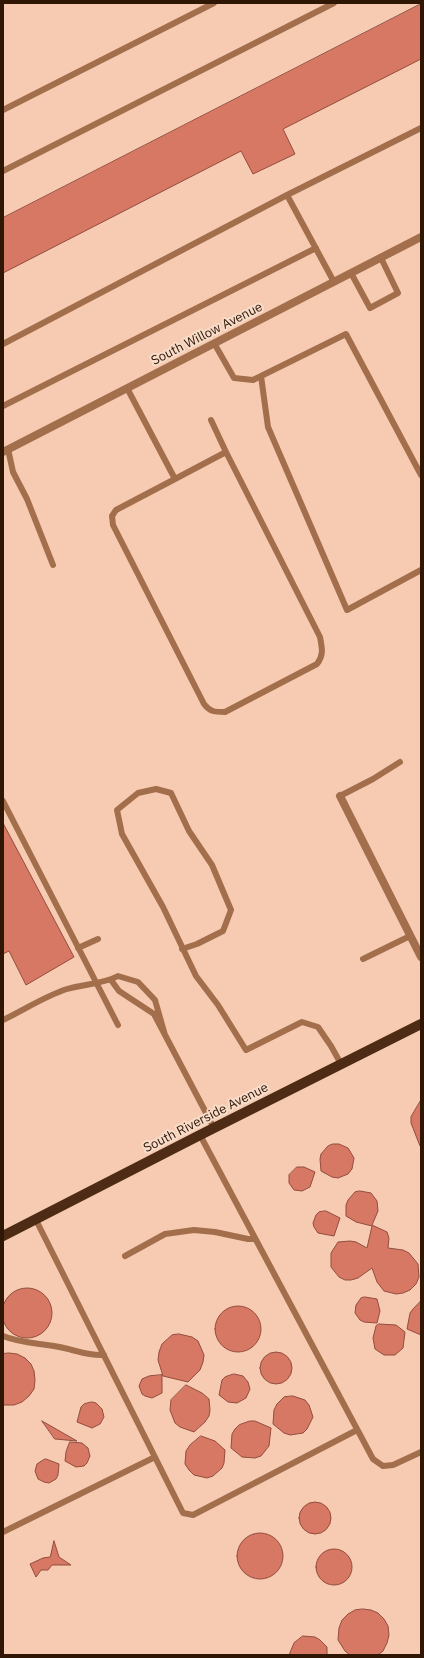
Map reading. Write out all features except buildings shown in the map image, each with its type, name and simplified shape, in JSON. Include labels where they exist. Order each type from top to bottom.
[{"type":"main road","name":"South Riverside Avenue","points":[[3,1236],[421,1024]]},
{"type":"street","name":"South Willow Avenue","points":[[6,450],[421,237]]},
{"type":"street","points":[[340,796],[421,957]]},
{"type":"lane","points":[[3,110],[214,3]]},
{"type":"lane","points":[[3,171],[334,3]]},
{"type":"lane","points":[[3,344],[286,195],[421,128]]},
{"type":"lane","points":[[286,195],[334,282]]},
{"type":"lane","points":[[3,406],[316,248]]},
{"type":"lane","points":[[351,273],[370,308],[398,293],[380,258]]},
{"type":"lane","points":[[214,343],[234,378],[253,380],[346,334],[421,475]]},
{"type":"lane","points":[[261,376],[268,427],[347,610],[421,570]]},
{"type":"lane","points":[[127,388],[175,479]]},
{"type":"lane","points":[[211,420],[320,637],[323,650],[322,658],[317,664],[225,712],[215,712],[209,711],[204,704],[113,525],[112,516],[116,510],[226,452]]},
{"type":"lane","points":[[6,450],[13,472],[27,499],[53,565]]},
{"type":"lane","points":[[340,796],[373,779],[400,762]]},
{"type":"lane","points":[[182,949],[197,944],[223,931],[230,910],[212,865],[189,832],[171,793],[156,789],[138,793],[117,810],[122,834],[163,907],[182,949],[196,976],[218,1006],[246,1050],[302,1022],[318,1027],[331,1046],[340,1064]]},
{"type":"lane","points":[[3,801],[118,1026]]},
{"type":"lane","points":[[363,959],[410,936]]},
{"type":"lane","points":[[78,948],[98,939]]},
{"type":"lane","points":[[3,1020],[51,995],[95,982],[111,980],[118,976],[138,982],[156,1000],[165,1035]]},
{"type":"lane","points":[[111,980],[120,991],[154,1014],[214,1128]]},
{"type":"lane","points":[[200,1135],[373,1459],[383,1466],[393,1465],[421,1452]]},
{"type":"lane","points":[[36,1220],[184,1513],[194,1516],[358,1430]]},
{"type":"lane","points":[[126,1256],[165,1234],[194,1230],[256,1239]]},
{"type":"lane","points":[[3,1336],[11,1340],[64,1348],[92,1356],[104,1355]]},
{"type":"lane","points":[[3,1532],[155,1457]]}]
